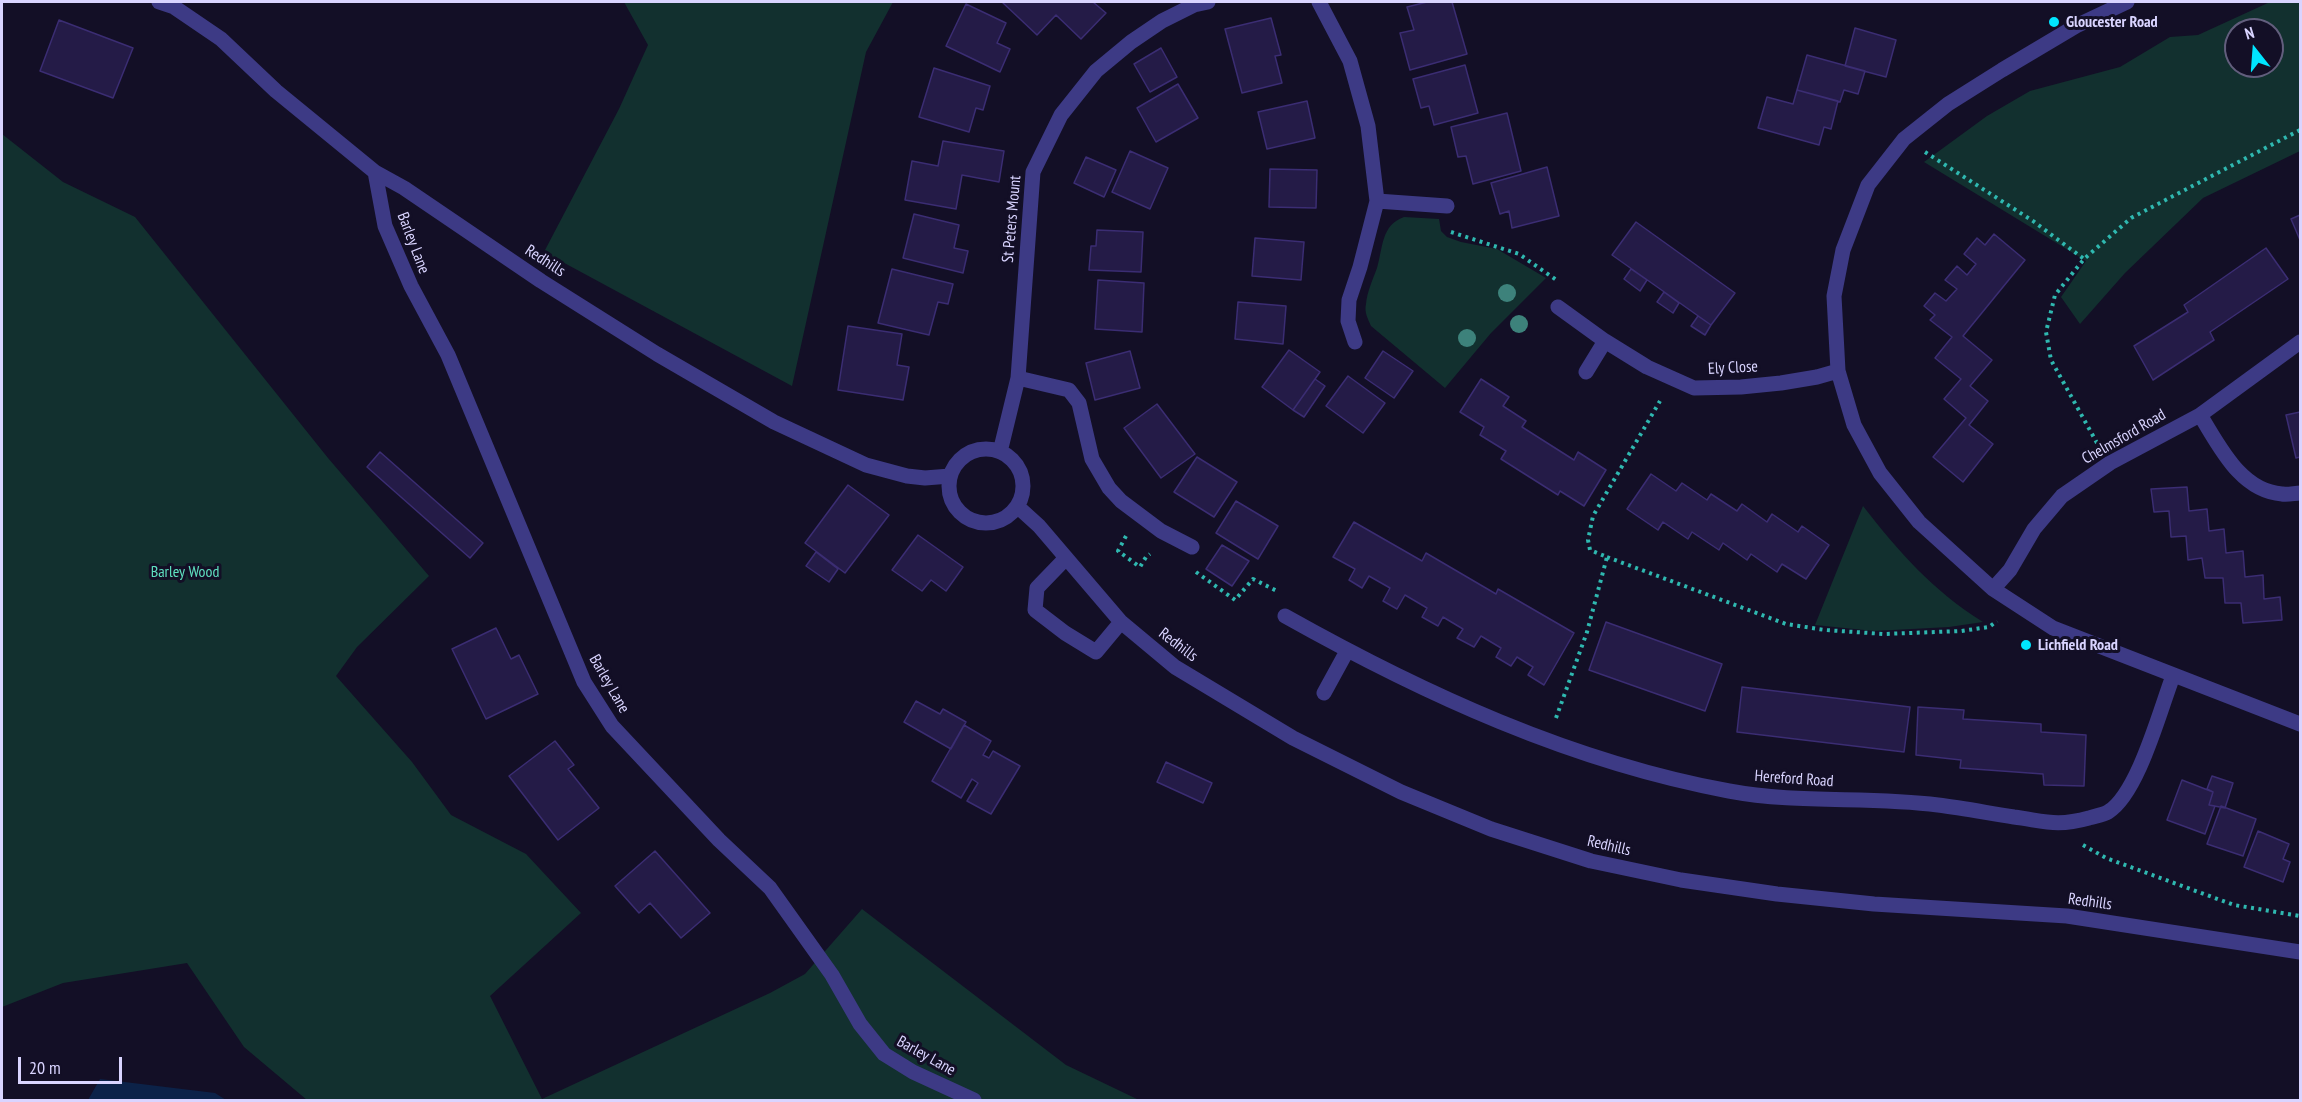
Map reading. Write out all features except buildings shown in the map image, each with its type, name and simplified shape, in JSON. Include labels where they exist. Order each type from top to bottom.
[{"type":"street","name":"Redhills","points":[[159,2],[174,7],[222,39],[276,91],[375,172],[404,188],[541,281],[657,354],[774,422],[866,465],[907,476],[925,478],[950,476]]},
{"type":"street","name":"St Peters Mount","points":[[1000,452],[1018,378],[1032,172],[1061,114],[1096,71],[1131,42],[1162,21],[1194,5],[1208,2]]},
{"type":"street","points":[[1319,2],[1350,61],[1368,126],[1377,201],[1349,300],[1348,321],[1355,342]]},
{"type":"street","points":[[2127,2],[2076,26],[2002,70],[1947,104],[1904,139],[1868,185],[1843,250],[1834,296],[1838,371],[1854,425],[1880,473],[1919,522],[1993,589],[2054,628],[2301,724]]},
{"type":"street","name":"Barley Lane","points":[[375,172],[385,226],[411,286],[448,355],[584,682],[612,726],[719,840],[770,888],[832,975],[860,1024],[884,1054],[913,1072],[974,1101]]},
{"type":"street","points":[[1377,201],[1447,206]]},
{"type":"street","name":"Ely Close","points":[[1558,307],[1605,341],[1647,367],[1694,388],[1741,387],[1817,377],[1838,371]]},
{"type":"street","points":[[1586,372],[1605,341]]},
{"type":"street","name":"Chelmsford Road","points":[[1993,589],[2010,570],[2034,529],[2062,496],[2110,464],[2200,415],[2301,342]]},
{"type":"street","points":[[1018,378],[1069,390],[1079,404],[1092,459],[1109,488],[1121,501],[1161,531],[1192,547]]},
{"type":"street","points":[[2200,415],[2230,462],[2246,478],[2260,487],[2281,494],[2301,493]]},
{"type":"street","points":[[984,449],[1000,452],[1011,458],[1019,469],[1023,481],[1022,494],[1017,506],[1006,517],[993,523],[978,522],[964,516],[954,505],[949,491],[950,476],[957,463],[969,453],[984,449]]},
{"type":"street","name":"Redhills","points":[[1017,506],[1039,526],[1121,622],[1175,667],[1293,738],[1401,792],[1491,830],[1591,861],[1681,880],[1777,894],[1874,904],[2067,916],[2301,952]]},
{"type":"street","points":[[1065,559],[1037,588],[1035,610],[1065,633],[1096,652],[1121,622]]},
{"type":"street","name":"Hereford Road","points":[[1285,616],[1347,651],[1468,709],[1547,741],[1619,764],[1732,792],[1935,805],[2048,824],[2068,824],[2107,813],[2122,800],[2133,783],[2173,676]]},
{"type":"street","points":[[1324,693],[1347,651]]},
{"type":"path","points":[[2110,464],[2051,360],[2046,332],[2055,295],[2084,259],[2131,218],[2301,130]]},
{"type":"path","points":[[1904,139],[2033,221],[2084,259]]},
{"type":"path","points":[[1447,206],[1445,221],[1450,232],[1519,254],[1545,273]]},
{"type":"path","points":[[1671,378],[1593,516],[1588,540],[1590,550],[1786,624],[1825,630],[1884,634],[1961,631],[1989,627],[2019,606]]},
{"type":"path","points":[[1547,741],[1587,632],[1607,557]]},
{"type":"path","points":[[2068,824],[2074,840],[2106,858],[2234,905],[2301,916]]},
{"type":"green space","points":[[624,2],[893,2],[866,52],[792,386],[544,252],[619,109],[648,45]]},
{"type":"green space","points":[[2270,2],[2300,2],[2300,151],[2203,198],[2125,273],[2080,324],[2061,297],[2086,261],[1924,162],[1987,116],[2030,91],[2120,67],[2170,37],[2198,35],[2224,23],[2224,78],[2284,78],[2284,18],[2235,18]]},
{"type":"green space","name":"Barley Wood","points":[[2,134],[63,182],[135,217],[328,458],[429,576],[357,647],[336,676],[412,762],[451,815],[526,854],[581,913],[490,996],[542,1099],[770,993],[805,974],[862,909],[1066,1065],[1139,1100],[307,1100],[244,1047],[187,963],[63,983],[2,1007]]},
{"type":"green space","points":[[1404,217],[1439,219],[1441,231],[1447,237],[1497,249],[1546,278],[1491,333],[1445,388],[1371,326],[1366,313],[1368,295],[1384,238],[1391,226]]},
{"type":"green space","points":[[1863,506],[1918,570],[1948,597],[1983,622],[1949,627],[1874,631],[1815,625]]},
{"type":"water","points":[[100,1079],[215,1093],[226,1100],[88,1100]]},
{"type":"place","name":"Gloucester Road","points":[[2054,22]]},
{"type":"place","name":"Lichfield Road","points":[[2026,645]]}]
